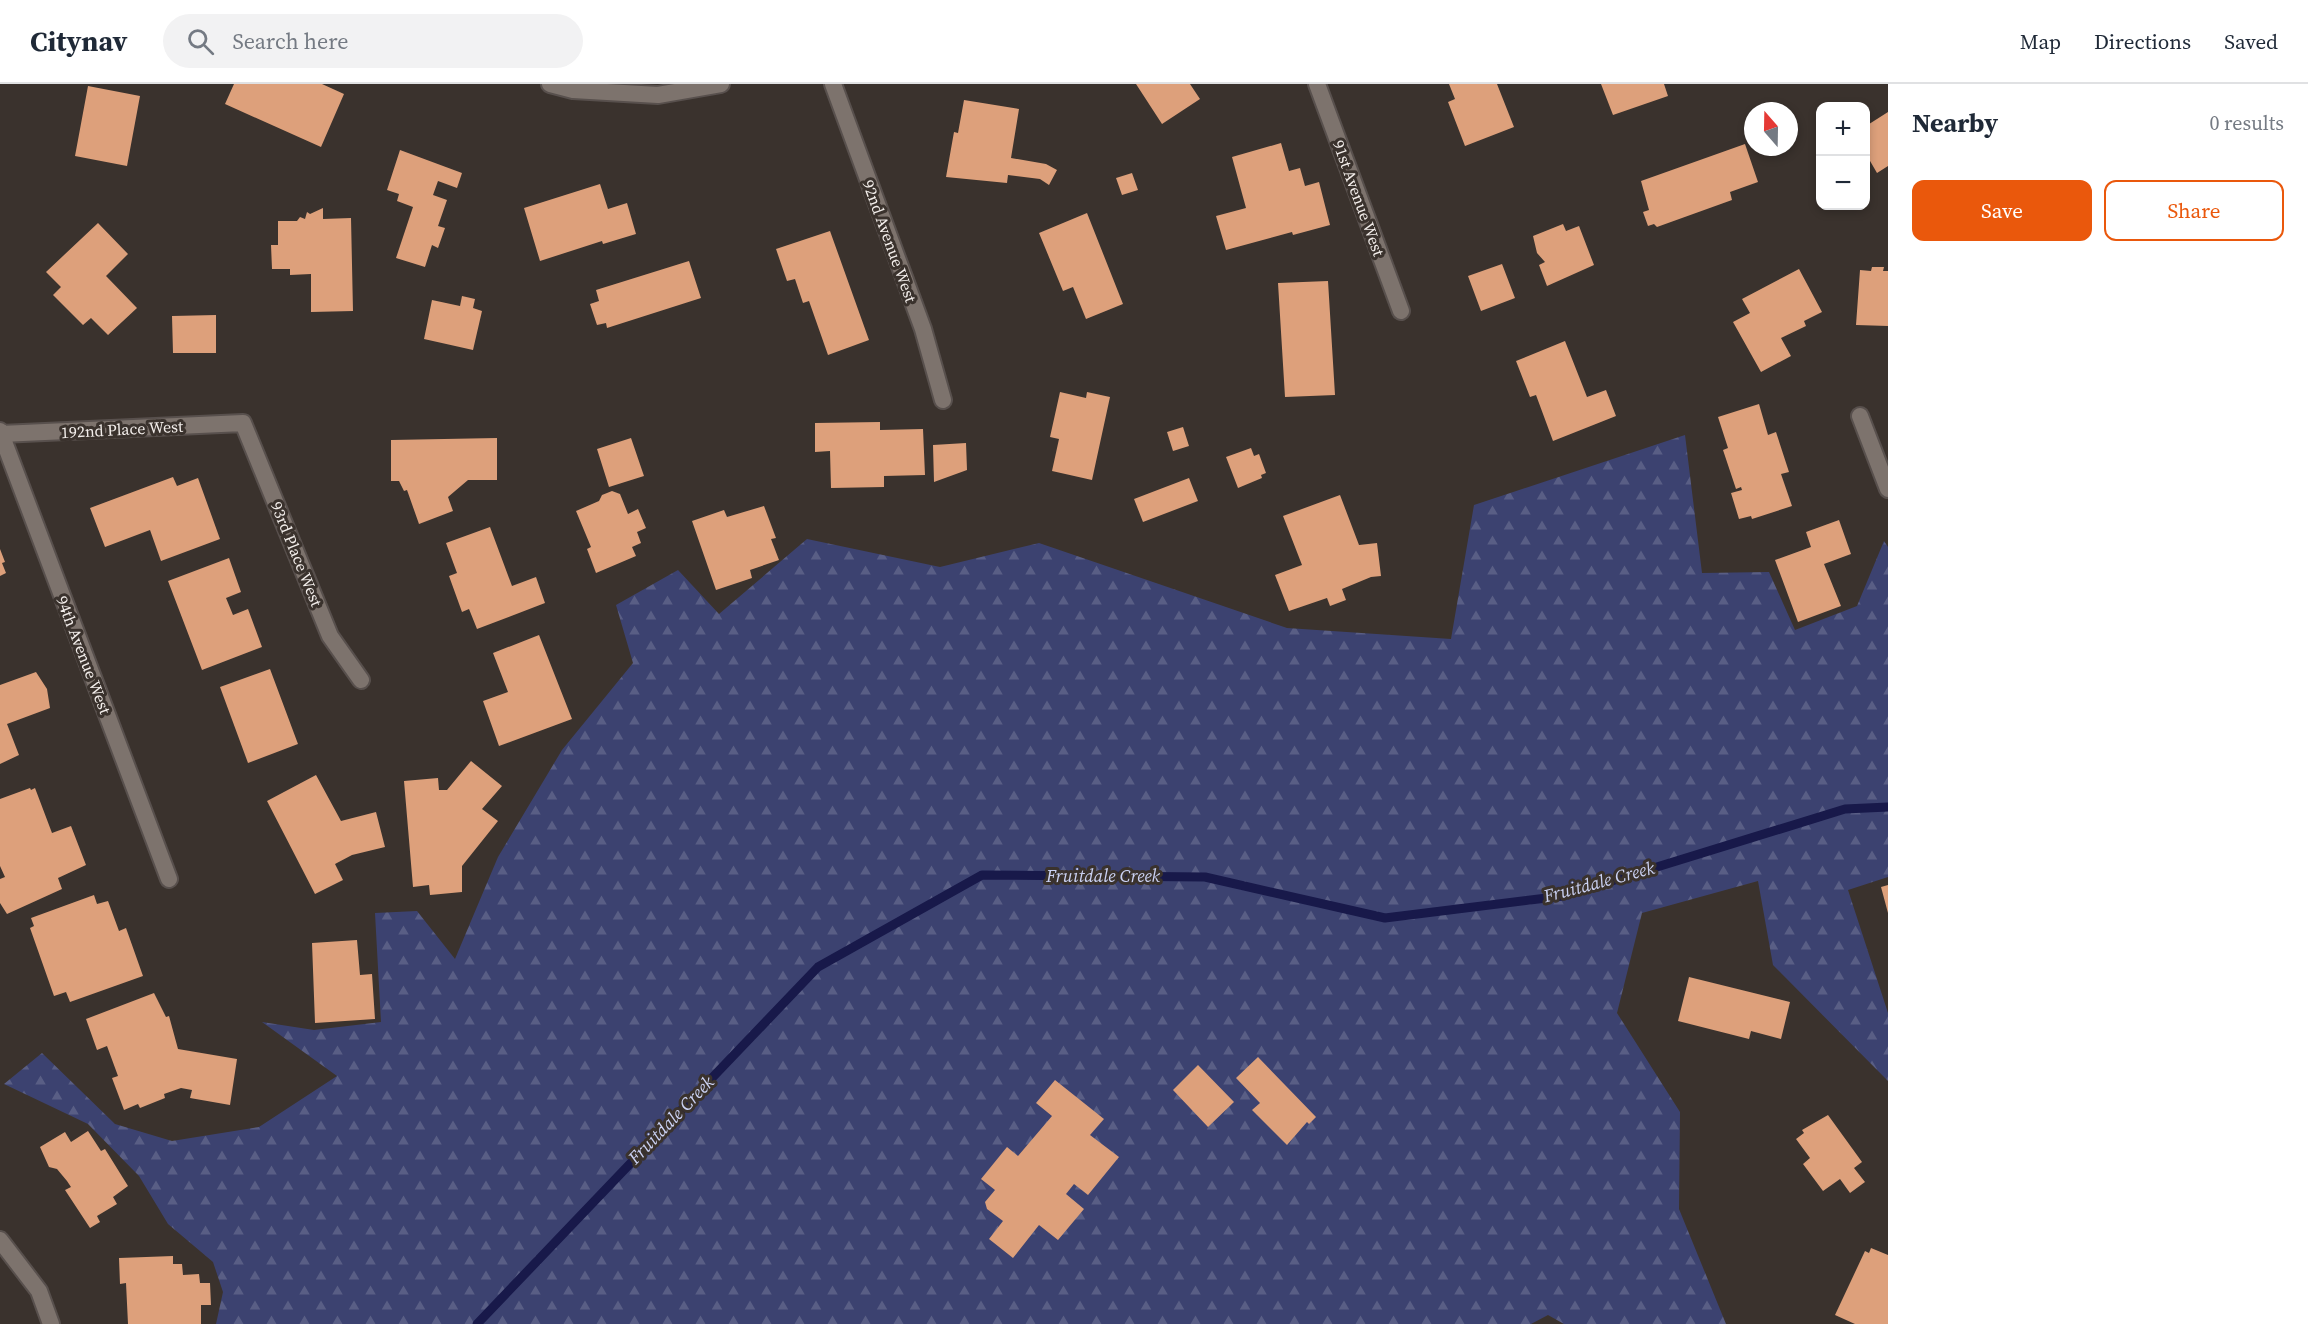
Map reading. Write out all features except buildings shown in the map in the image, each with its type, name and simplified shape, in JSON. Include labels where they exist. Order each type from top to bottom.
[{"type":"street","points":[[550,84],[573,90],[658,95],[721,84]]},
{"type":"street","name":"92nd Avenue West","points":[[833,84],[923,329],[943,400]]},
{"type":"street","name":"91st Avenue West","points":[[1317,84],[1401,312]]},
{"type":"street","points":[[1860,416],[1888,489]]},
{"type":"street","name":"192nd Place West","points":[[0,432],[243,423]]},
{"type":"street","name":"93rd Place West","points":[[243,423],[330,636],[361,680]]},
{"type":"street","name":"94th Avenue West","points":[[0,432],[169,879]]},
{"type":"street","points":[[0,1240],[39,1292],[51,1324]]},
{"type":"green space","points":[[1685,435],[1702,573],[1769,572],[1795,630],[1857,606],[1884,541],[1888,547],[1888,877],[1848,890],[1888,1013],[1888,1081],[1773,965],[1758,881],[1642,913],[1617,1013],[1680,1112],[1679,1209],[1726,1324],[1564,1324],[1548,1315],[1531,1324],[216,1324],[223,1292],[213,1262],[168,1224],[139,1176],[88,1124],[4,1084],[42,1053],[115,1124],[172,1141],[259,1127],[337,1076],[262,1022],[314,1030],[381,1022],[375,913],[417,911],[455,959],[498,857],[562,750],[633,663],[616,605],[678,570],[719,614],[807,539],[940,567],[1039,543],[1287,628],[1451,639],[1474,505]]},
{"type":"waterway","name":"Fruitdale Creek","points":[[477,1324],[818,967],[982,875],[1205,877],[1385,918],[1563,896],[1845,809],[1888,807]]}]
